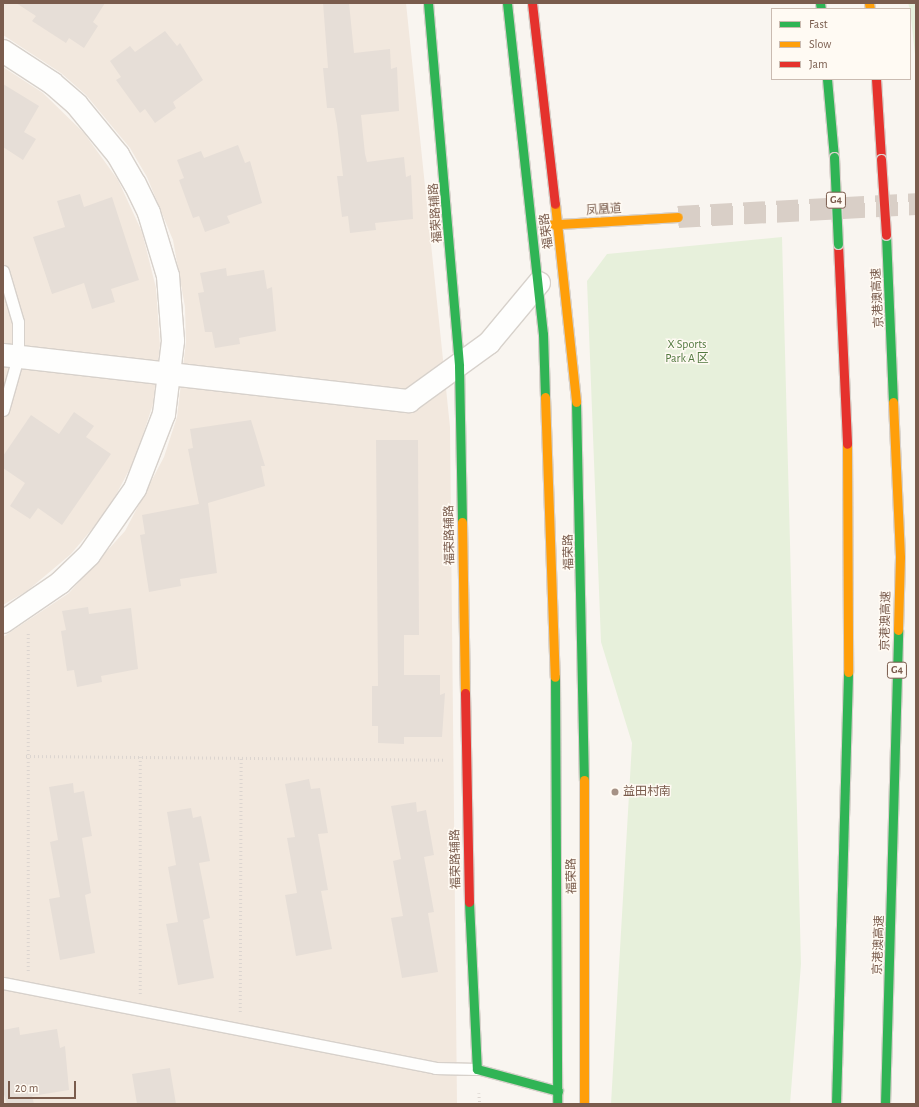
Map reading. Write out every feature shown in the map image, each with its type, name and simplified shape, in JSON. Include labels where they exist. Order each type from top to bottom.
[{"type":"main road","name":"福荣路辅路","points":[[428,3],[460,366],[469,918],[477,1069]]},
{"type":"main road","name":"福荣路","points":[[506,3],[539,283],[554,662],[557,1104]]},
{"type":"main road","name":"福荣路","points":[[532,3],[576,394],[581,500],[584,1104]]},
{"type":"main road","name":"G4","points":[[827,80],[834,157],[849,486],[847,791],[836,1104]]},
{"type":"main road","name":"京港澳高速","points":[[876,80],[886,235],[900,556],[885,1104]]},
{"type":"main road","name":"凤凰道","points":[[532,226],[678,217]]},
{"type":"main road","points":[[477,1069],[558,1091]]},
{"type":"street","points":[[3,50],[52,83],[77,105],[118,155],[135,184],[149,213],[168,276],[173,341],[171,374],[152,452],[128,500],[89,555],[28,607],[3,622]]},
{"type":"street","points":[[10,356],[409,401],[460,366],[489,343],[539,283]]},
{"type":"lane","points":[[3,271],[18,322],[10,356],[11,392],[3,410]]},
{"type":"lane","points":[[3,983],[140,1008],[435,1068],[477,1069]]},
{"type":"path","points":[[28,607],[26,756],[28,987]]},
{"type":"path","points":[[26,756],[466,760]]},
{"type":"path","points":[[140,757],[140,1008]]},
{"type":"path","points":[[240,1028],[241,757]]},
{"type":"shaded area","points":[[3,3],[406,3],[450,427],[457,1104],[3,1104],[3,637],[69,593],[125,531],[164,457],[177,417],[186,342],[185,307],[173,240],[147,177],[130,148],[86,95],[61,73],[3,35]]},
{"type":"shaded area","points":[[3,67],[43,93],[84,133],[118,180],[142,232],[156,288],[160,346],[153,404],[135,459],[108,510],[71,554],[27,591],[3,605]]},
{"type":"green space","points":[[908,3],[916,3],[916,63],[911,8]]},
{"type":"green space","name":"X Sports Park A 区","points":[[782,237],[801,964],[790,1104],[611,1104],[632,743],[601,642],[587,281],[607,254]]},
{"type":"building","points":[[16,3],[105,3],[93,22],[98,26],[84,48],[69,38],[66,43],[32,21],[36,16]]},
{"type":"building","points":[[323,3],[349,3],[354,53],[390,49],[391,69],[397,67],[399,111],[361,115],[365,154],[367,162],[404,157],[406,177],[411,175],[413,219],[375,223],[376,230],[350,233],[348,216],[342,217],[337,176],[343,176],[337,125],[334,108],[327,108],[323,68],[328,68]]},
{"type":"building","points":[[165,31],[177,46],[180,43],[203,80],[173,102],[176,108],[155,123],[145,109],[140,113],[116,80],[121,77],[110,61],[130,46],[135,52]]},
{"type":"building","points":[[3,84],[39,106],[24,132],[36,139],[23,160],[3,147]]},
{"type":"building","points":[[238,145],[245,163],[250,161],[262,203],[227,216],[230,223],[205,232],[199,216],[193,218],[179,180],[184,178],[177,160],[201,151],[204,158]]},
{"type":"building","points":[[80,194],[84,207],[112,197],[139,280],[111,289],[115,302],[92,309],[84,283],[52,294],[33,237],[65,227],[57,201]]},
{"type":"building","points":[[226,268],[227,276],[264,270],[267,289],[272,287],[276,331],[239,338],[240,344],[215,348],[212,332],[205,332],[198,293],[204,292],[200,273]]},
{"type":"building","points":[[74,412],[94,426],[86,437],[111,454],[62,525],[38,508],[30,519],[10,506],[25,483],[3,468],[3,456],[31,415],[59,434]]},
{"type":"building","points":[[251,420],[265,466],[261,466],[265,486],[208,503],[217,573],[180,579],[181,586],[149,592],[140,535],[145,534],[142,515],[199,504],[188,449],[193,448],[190,429]]},
{"type":"building","points":[[376,440],[418,440],[419,635],[404,635],[404,675],[440,675],[440,695],[445,693],[442,737],[404,737],[404,744],[378,743],[378,726],[372,726],[372,686],[378,686]]},
{"type":"building","points":[[88,607],[89,614],[131,608],[138,669],[101,676],[102,682],[77,687],[74,670],[67,671],[61,631],[66,630],[62,611]]},
{"type":"building","points":[[309,779],[311,789],[320,788],[328,833],[318,834],[328,890],[321,891],[332,949],[296,956],[285,895],[297,893],[287,838],[295,837],[285,784]]},
{"type":"building","points":[[73,783],[74,793],[84,791],[92,836],[82,838],[91,893],[85,895],[95,953],[60,960],[49,899],[60,897],[50,842],[58,840],[49,787]]},
{"type":"building","points":[[416,802],[417,812],[426,810],[434,855],[424,857],[434,912],[428,913],[438,972],[402,978],[391,918],[403,916],[393,861],[401,859],[391,806]]},
{"type":"building","points":[[191,808],[193,818],[201,816],[210,861],[199,863],[210,918],[203,920],[214,978],[178,985],[166,924],[178,922],[168,867],[176,865],[167,812]]},
{"type":"building","points":[[19,1027],[20,1035],[57,1029],[60,1048],[65,1046],[69,1090],[32,1096],[34,1104],[7,1104],[3,1091],[3,1030]]},
{"type":"building","points":[[170,1068],[176,1104],[137,1104],[132,1074]]},
{"type":"tunnel","points":[[678,217],[916,204]]},
{"type":"traffic: fast","points":[[428,3],[459,366],[462,522]]},
{"type":"traffic: fast","points":[[507,3],[543,334],[545,397]]},
{"type":"traffic: fast","points":[[820,3],[821,8]]},
{"type":"traffic: fast","points":[[827,80],[834,157]]},
{"type":"traffic: fast","points":[[834,157],[838,244]]},
{"type":"traffic: fast","points":[[886,235],[893,402]]},
{"type":"traffic: fast","points":[[576,402],[584,780]]},
{"type":"traffic: fast","points":[[885,1104],[898,630]]},
{"type":"traffic: fast","points":[[836,1104],[848,672]]},
{"type":"traffic: fast","points":[[555,677],[557,1104]]},
{"type":"traffic: fast","points":[[469,902],[477,1069],[558,1091]]},
{"type":"traffic: slow","points":[[869,3],[870,8]]},
{"type":"traffic: slow","points":[[555,204],[576,402]]},
{"type":"traffic: slow","points":[[543,225],[678,217]]},
{"type":"traffic: slow","points":[[545,397],[555,677]]},
{"type":"traffic: slow","points":[[893,402],[900,557],[898,630]]},
{"type":"traffic: slow","points":[[847,444],[848,672]]},
{"type":"traffic: slow","points":[[462,522],[465,693]]},
{"type":"traffic: slow","points":[[584,780],[584,1104]]},
{"type":"traffic: jam","points":[[532,3],[555,204]]},
{"type":"traffic: jam","points":[[876,80],[881,159]]},
{"type":"traffic: jam","points":[[881,159],[886,235]]},
{"type":"traffic: jam","points":[[838,244],[847,444]]},
{"type":"traffic: jam","points":[[465,693],[469,902]]},
{"type":"place","name":"益田村南","points":[[615,792]]}]
